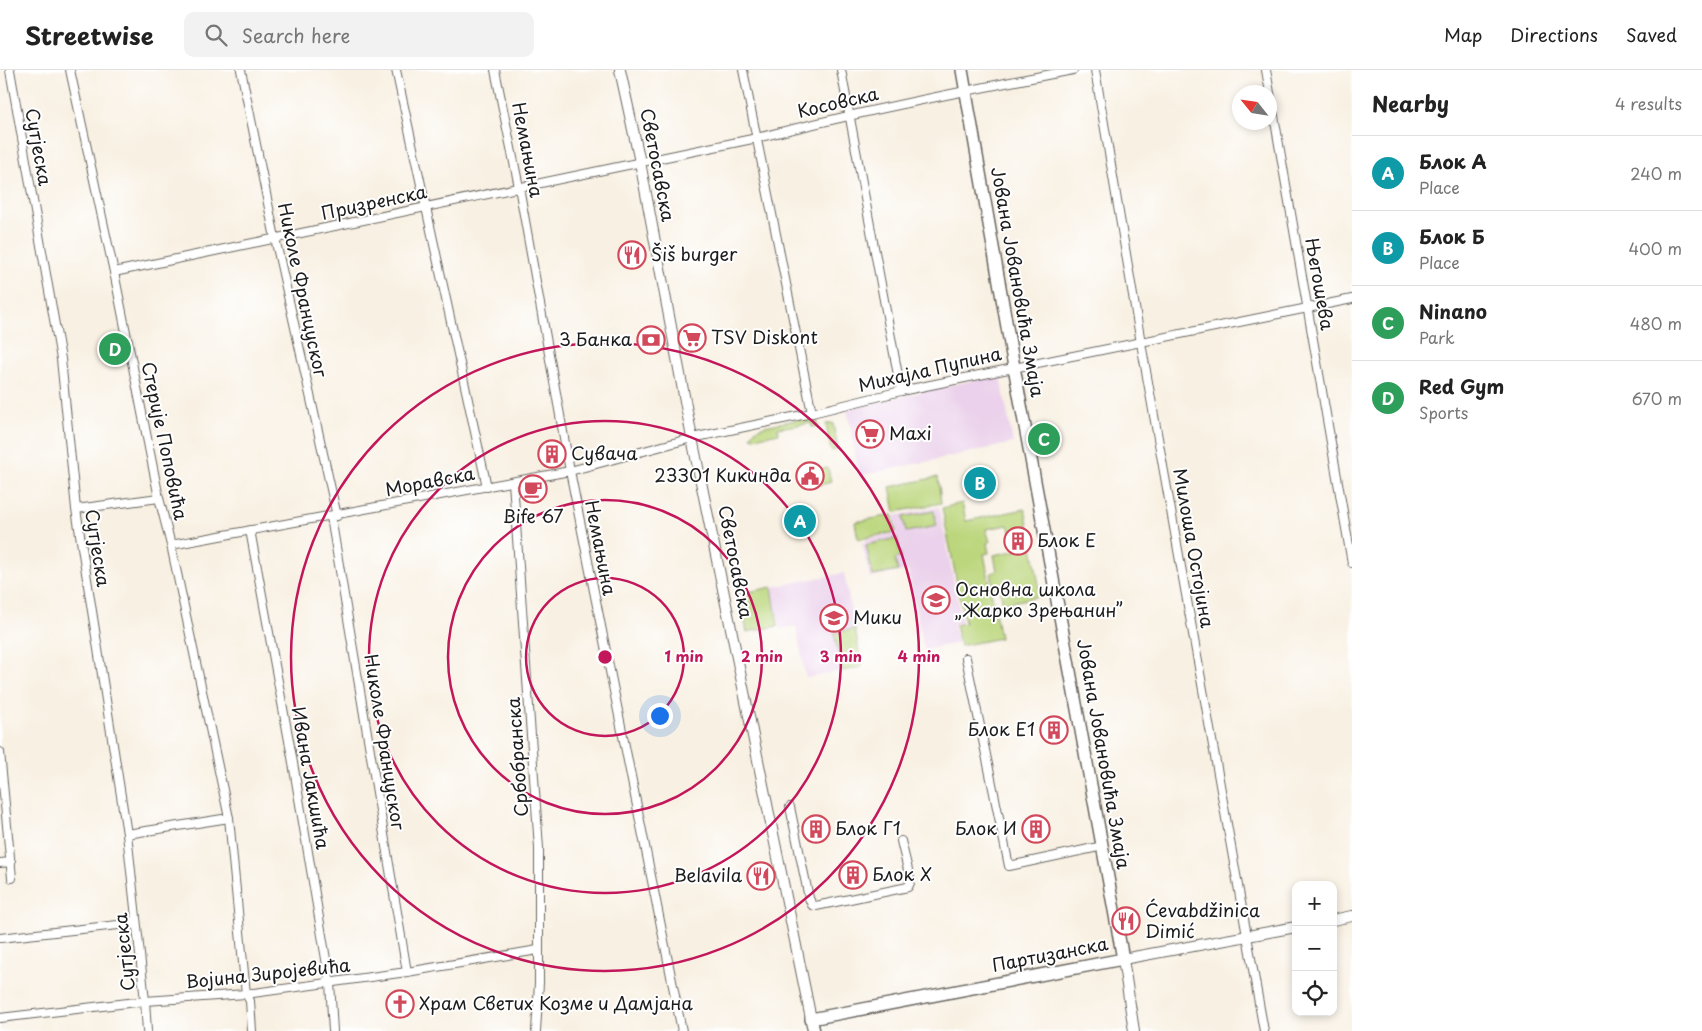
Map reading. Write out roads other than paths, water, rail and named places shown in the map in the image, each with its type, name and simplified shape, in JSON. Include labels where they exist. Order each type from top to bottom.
[{"type":"main road","name":"Јована Јовановића Змаја","points":[[962,70],[1014,367],[1123,958]]},
{"type":"main road","name":"Партизанска","points":[[812,1027],[1123,958]]},
{"type":"street","name":"Сутјеска","points":[[10,70],[61,359],[76,509],[127,834],[146,1001],[147,1031]]},
{"type":"street","name":"Стерије Поповића","points":[[70,70],[114,272],[159,498],[171,545],[229,818],[246,994],[250,1001],[252,1031]]},
{"type":"street","name":"Николе Француског","points":[[240,70],[334,516],[407,972]]},
{"type":"street","points":[[396,70],[486,487]]},
{"type":"street","name":"Немањина","points":[[495,70],[519,187],[570,471],[682,1031]]},
{"type":"street","name":"Светосавска","points":[[620,70],[640,162],[692,438],[812,1027]]},
{"type":"street","points":[[743,70],[812,413]]},
{"type":"street","points":[[841,70],[901,391]]},
{"type":"street","name":"Косовска","points":[[640,162],[758,138],[850,115],[966,90],[1073,70]]},
{"type":"street","name":"Милоша Остојина","points":[[1095,70],[1141,343],[1264,1031]]},
{"type":"street","name":"Његошева","points":[[1266,70],[1352,563]]},
{"type":"street","name":"Призренска","points":[[114,272],[640,162]]},
{"type":"street","name":"Михајла Пупина","points":[[692,438],[1014,367],[1141,343],[1352,299]]},
{"type":"street","name":"Моравска","points":[[171,545],[570,471],[692,438]]},
{"type":"street","name":"Србобранска","points":[[513,482],[539,848],[539,983],[536,1031]]},
{"type":"street","points":[[76,509],[159,498]]},
{"type":"street","name":"Ивана Јакшића","points":[[250,530],[292,757],[330,982],[334,1031]]},
{"type":"street","points":[[966,658],[1009,866],[1103,846]]},
{"type":"street","points":[[0,752],[3,805],[12,878]]},
{"type":"street","points":[[790,807],[812,905],[816,906],[908,886],[910,878],[901,841]]},
{"type":"street","points":[[127,834],[229,818]]},
{"type":"street","points":[[0,863],[11,862]]},
{"type":"street","points":[[1337,919],[1352,916]]},
{"type":"street","points":[[0,938],[136,923]]},
{"type":"street","name":"Партизанска","points":[[1123,958],[1292,928]]},
{"type":"street","name":"Војина Зиројевића","points":[[0,1018],[146,1001],[246,994],[407,972],[538,950]]},
{"type":"street","name":"Јована Јовановића Змаја","points":[[1123,958],[1134,1031]]},
{"type":"place","name":"Šiš burger","points":[[632,255]]},
{"type":"place","name":"TSV Diskont","points":[[692,338]]},
{"type":"place","name":"3 Банка","points":[[651,340]]},
{"type":"place","name":"Red Gym","points":[[115,349]]},
{"type":"place","name":"Maxi","points":[[870,434]]},
{"type":"place","name":"Ninano","points":[[1044,439]]},
{"type":"place","name":"Сувача","points":[[552,454]]},
{"type":"place","name":"23301 Кикинда","points":[[810,476]]},
{"type":"place","name":"Блок Б","points":[[980,483]]},
{"type":"place","name":"Bife 67","points":[[533,489]]},
{"type":"place","name":"Блок А","points":[[800,521]]},
{"type":"place","name":"Блок Е","points":[[1018,541]]},
{"type":"place","name":"Основна школа „Жарко Зрењанин”","points":[[936,600]]},
{"type":"place","name":"Мики","points":[[834,618]]},
{"type":"place","name":"Блок Е1","points":[[1054,730]]},
{"type":"place","name":"Блок Г1","points":[[816,829]]},
{"type":"place","name":"Блок И","points":[[1036,829]]},
{"type":"place","name":"Блок Х","points":[[853,875]]},
{"type":"place","name":"Belavila","points":[[761,876]]},
{"type":"place","name":"Ćevabdžinica Dimić","points":[[1126,921]]},
{"type":"place","name":"Храм Светих Козме и Дамјана","points":[[400,1004]]}]
